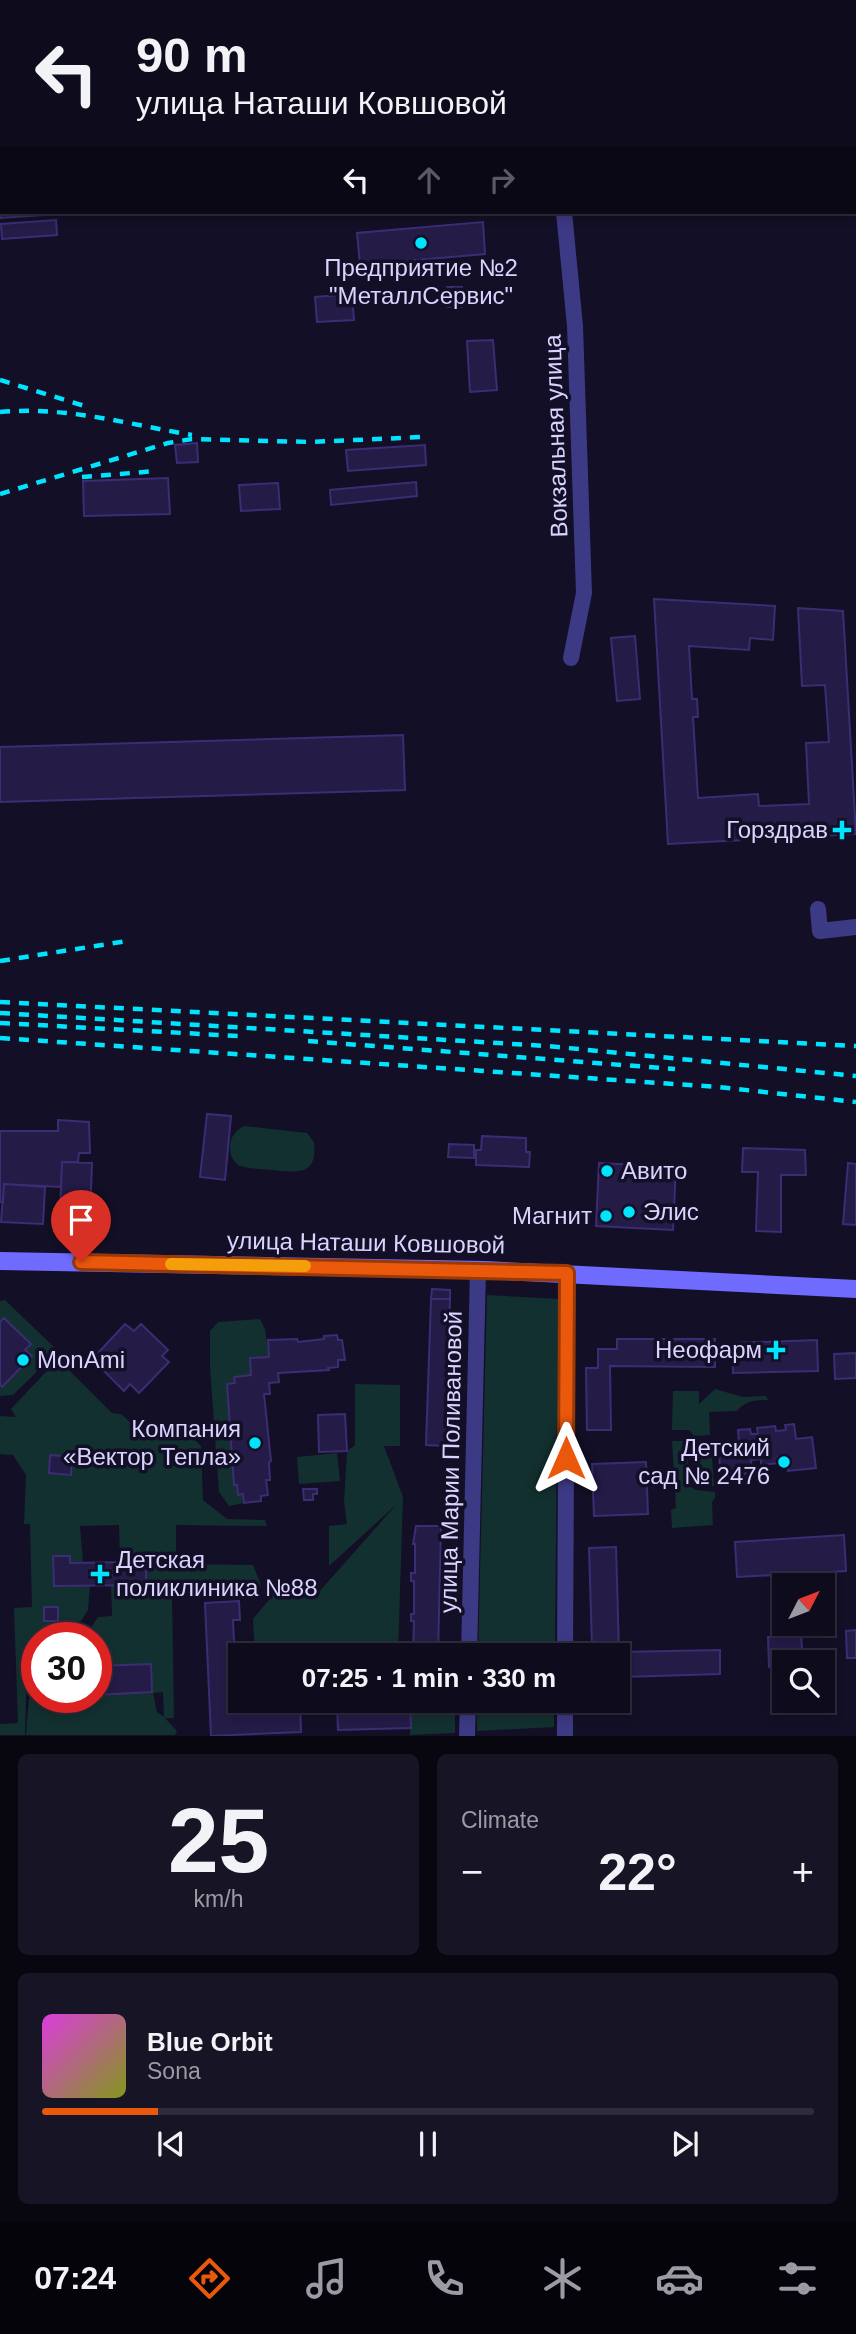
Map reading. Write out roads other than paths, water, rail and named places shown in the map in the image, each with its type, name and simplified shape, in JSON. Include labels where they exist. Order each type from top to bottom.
[{"type":"street","name":"Вокзальная улица","points":[[564,214],[575,326],[584,593],[571,658]]},
{"type":"street","points":[[818,909],[820,931],[856,927]]},
{"type":"street","name":"улица Наташи Ковшовой","points":[[0,1261],[478,1269],[856,1289]]},
{"type":"street","name":"улица Марии Поливановой","points":[[469,1643],[478,1269]]},
{"type":"street","points":[[565,1643],[567,1273]]},
{"type":"street","points":[[467,1735],[468,1713]]},
{"type":"street","points":[[565,1713],[565,1735]]},
{"type":"railway","points":[[0,380],[88,407]]},
{"type":"railway","points":[[0,412],[73,414],[192,435]]},
{"type":"railway","points":[[0,494],[168,443],[192,439],[311,442],[422,437]]},
{"type":"railway","points":[[82,477],[156,471]]},
{"type":"railway","points":[[0,961],[127,941]]},
{"type":"railway","points":[[0,1002],[856,1046]]},
{"type":"railway","points":[[0,1013],[547,1046],[856,1076]]},
{"type":"railway","points":[[0,1023],[238,1036]]},
{"type":"railway","points":[[0,1038],[718,1087],[856,1102]]},
{"type":"railway","points":[[308,1041],[675,1069]]},
{"type":"place","name":"Предприятие №2 \"МеталлСервис\"","points":[[421,243]]},
{"type":"place","name":"Горздрав","points":[[842,830]]},
{"type":"place","name":"Авито","points":[[607,1171]]},
{"type":"place","name":"Элис","points":[[629,1212]]},
{"type":"place","name":"Магнит","points":[[606,1216]]},
{"type":"place","name":"Неофарм","points":[[776,1350]]},
{"type":"place","name":"MonAmi","points":[[23,1360]]},
{"type":"place","name":"Компания «Вектор Тепла»","points":[[255,1443]]},
{"type":"place","name":"Детский сад № 2476","points":[[784,1462]]},
{"type":"place","name":"Детская поликлиника №88","points":[[100,1574]]}]
